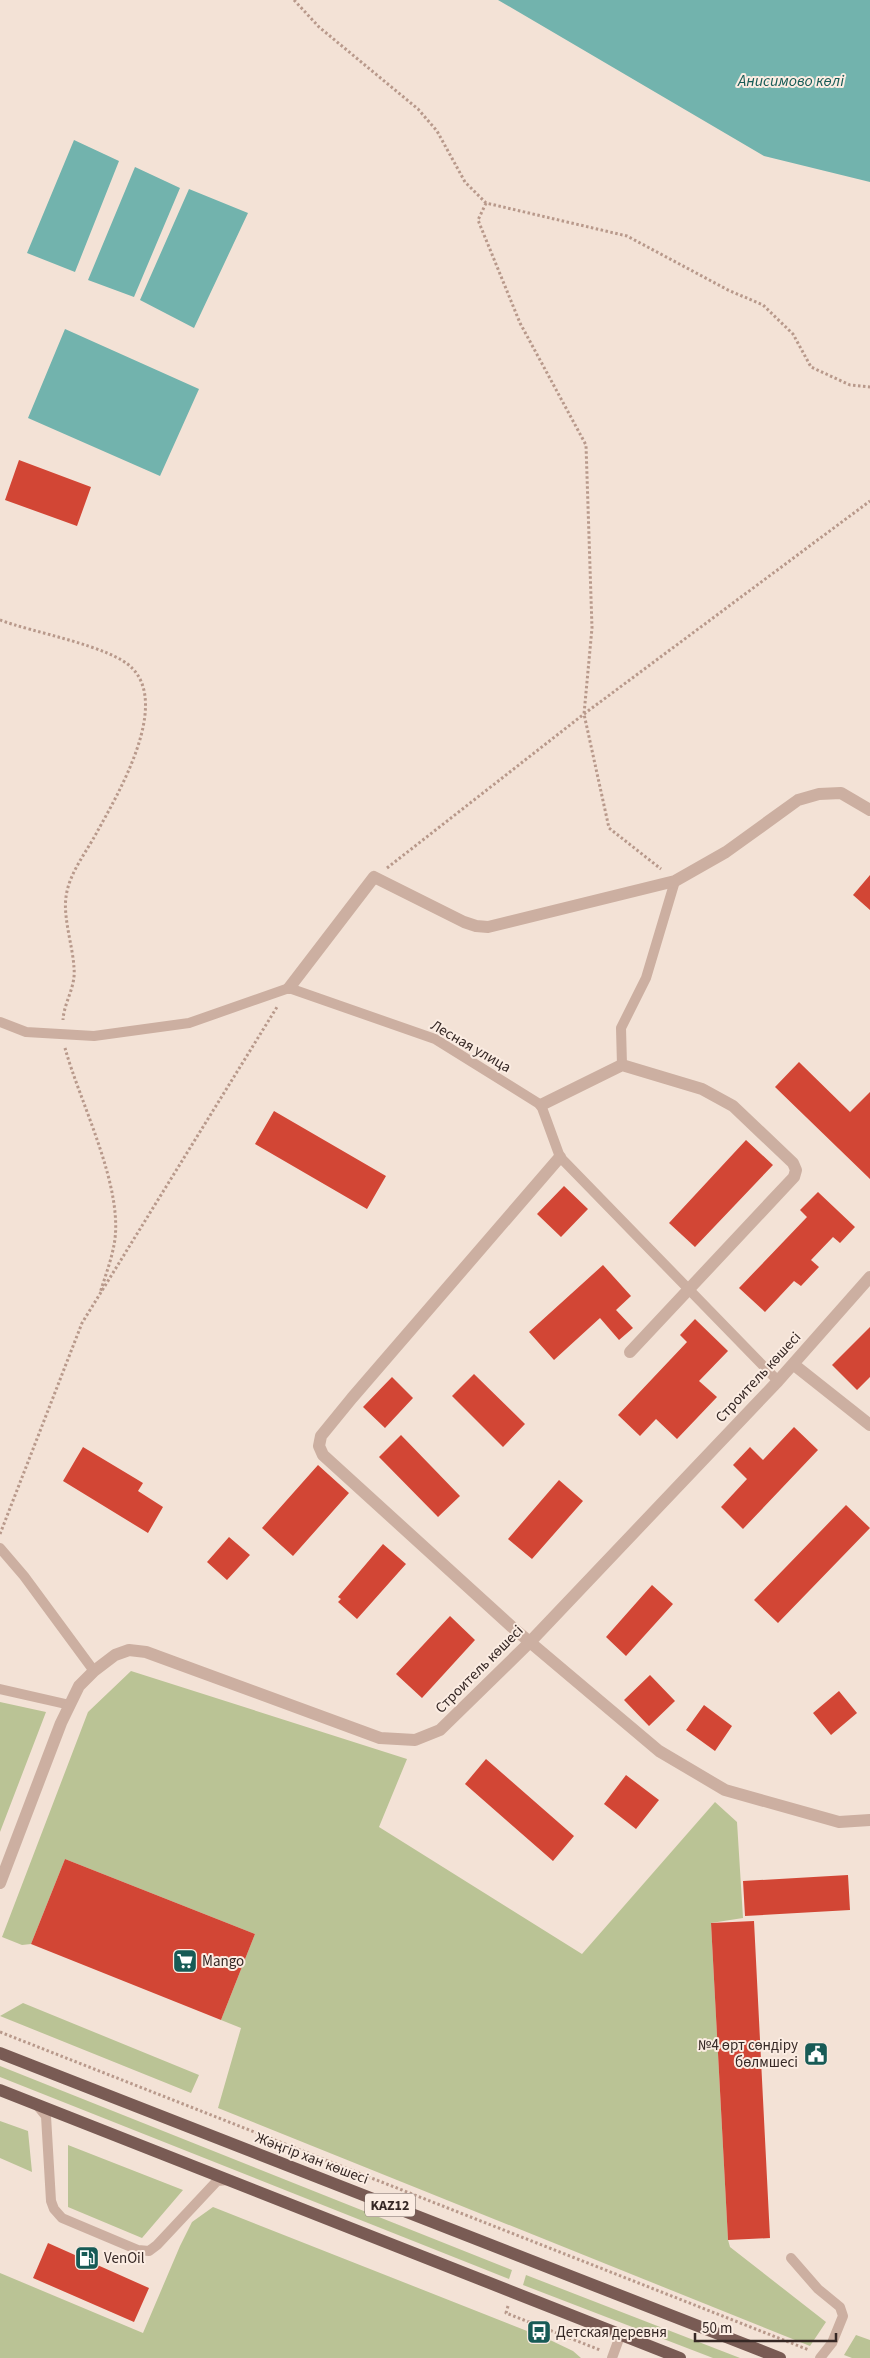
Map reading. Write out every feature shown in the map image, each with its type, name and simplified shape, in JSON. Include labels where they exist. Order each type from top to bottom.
[{"type":"main road","name":"Жәңгір хан көшесі","points":[[0,2053],[780,2358]]},
{"type":"main road","name":"KAZ12","points":[[0,2090],[620,2336],[680,2358]]},
{"type":"street","points":[[289,988],[374,877],[464,922],[488,927],[675,880],[726,852],[798,800],[819,794],[841,793],[870,810]]},
{"type":"street","points":[[541,1106],[622,1064],[702,1089],[733,1106],[793,1163],[796,1170],[794,1177],[630,1352]]},
{"type":"street","points":[[560,1157],[321,1436],[319,1446],[323,1455],[530,1642],[659,1752],[724,1790],[839,1822],[870,1820]]},
{"type":"street","name":"Строитель көшесі","points":[[0,1883],[61,1723],[79,1686],[94,1671],[122,1652],[129,1650],[146,1652],[380,1738],[415,1740],[440,1730],[530,1642],[778,1381],[870,1277]]},
{"type":"street","points":[[793,1364],[870,1426]]},
{"type":"lane","points":[[622,1064],[621,1028],[646,978],[675,880]]},
{"type":"lane","points":[[0,1022],[26,1032],[94,1036],[189,1023],[289,988]]},
{"type":"lane","name":"Лесная улица","points":[[289,988],[435,1038],[541,1106]]},
{"type":"lane","points":[[541,1106],[560,1157],[778,1381]]},
{"type":"lane","points":[[0,1548],[24,1576],[94,1671]]},
{"type":"lane","points":[[0,1689],[70,1705]]},
{"type":"lane","points":[[36,2104],[46,2116],[51,2201],[54,2209],[62,2218],[138,2250],[149,2251],[157,2245],[216,2181],[228,2180]]},
{"type":"lane","points":[[791,2258],[818,2289],[840,2307],[843,2316],[832,2343],[821,2357]]},
{"type":"lane","points":[[612,2357],[620,2336]]},
{"type":"lane","points":[[661,2351],[672,2358]]},
{"type":"path","points":[[294,0],[319,26],[418,108],[437,131],[465,182],[486,203],[627,236],[728,290],[763,306],[793,334],[811,367],[850,385],[870,387]]},
{"type":"path","points":[[486,203],[478,220],[520,323],[586,445],[592,628],[584,714],[609,828],[675,880]]},
{"type":"path","points":[[374,877],[584,714],[870,501]]},
{"type":"path","points":[[0,620],[95,649],[114,657],[132,667],[144,687],[146,706],[144,724],[129,769],[97,833],[72,875],[65,898],[75,970],[73,988],[64,1013],[62,1034],[109,1182],[115,1218],[114,1244],[100,1293]]},
{"type":"path","points":[[0,1534],[82,1323],[289,988]]},
{"type":"path","points":[[0,2032],[821,2357]]},
{"type":"path","points":[[509,2304],[506,2313],[612,2357]]},
{"type":"green space","points":[[131,1671],[407,1759],[379,1827],[582,1954],[715,1802],[737,1822],[743,1918],[711,1923],[728,2240],[730,2247],[826,2322],[810,2346],[218,2108],[241,2028],[221,2020],[255,1934],[65,1859],[31,1944],[22,1945],[2,1937],[88,1712]]},
{"type":"green space","points":[[0,1702],[46,1712],[0,1832]]},
{"type":"green space","points":[[23,2003],[199,2075],[191,2093],[0,2016]]},
{"type":"green space","points":[[0,2066],[512,2270],[509,2279],[0,2077]]},
{"type":"green space","points":[[0,2121],[28,2131],[32,2172],[0,2158]]},
{"type":"green space","points":[[68,2145],[183,2190],[142,2238],[68,2207]]},
{"type":"green space","points":[[213,2207],[550,2340],[573,2351],[581,2358],[0,2358],[0,2273],[143,2333],[192,2222]]},
{"type":"green space","points":[[526,2275],[740,2358],[713,2358],[523,2285]]},
{"type":"green space","points":[[856,2335],[870,2340],[870,2358],[852,2358],[844,2355]]},
{"type":"water","name":"Анисимово көлі","points":[[498,0],[870,0],[870,182],[764,156]]},
{"type":"water","points":[[74,140],[119,161],[75,272],[27,253]]},
{"type":"water","points":[[135,167],[180,188],[134,297],[88,280]]},
{"type":"water","points":[[189,189],[248,213],[194,328],[140,300]]},
{"type":"water","points":[[65,329],[199,389],[160,476],[28,418]]},
{"type":"building","points":[[19,460],[91,487],[77,526],[5,500]]},
{"type":"building","points":[[870,875],[870,910],[853,895]]},
{"type":"building","points":[[799,1062],[850,1112],[870,1092],[870,1179],[775,1087]]},
{"type":"building","points":[[274,1111],[386,1176],[367,1209],[255,1144]]},
{"type":"building","points":[[746,1140],[773,1165],[695,1247],[669,1223]]},
{"type":"building","points":[[564,1186],[588,1209],[561,1237],[537,1214]]},
{"type":"building","points":[[818,1192],[855,1227],[840,1243],[833,1237],[811,1260],[819,1267],[801,1286],[794,1281],[765,1312],[739,1288],[807,1217],[800,1210]]},
{"type":"building","points":[[603,1265],[631,1296],[616,1310],[633,1328],[619,1340],[600,1318],[554,1360],[529,1332]]},
{"type":"building","points":[[695,1319],[728,1351],[699,1381],[717,1397],[677,1439],[656,1419],[640,1436],[618,1415],[687,1342],[680,1335]]},
{"type":"building","points":[[870,1327],[870,1377],[857,1390],[832,1365]]},
{"type":"building","points":[[474,1374],[525,1424],[503,1447],[452,1396]]},
{"type":"building","points":[[392,1377],[413,1398],[385,1428],[363,1407]]},
{"type":"building","points":[[794,1427],[818,1450],[743,1529],[721,1507],[747,1479],[733,1465],[750,1447],[763,1460]]},
{"type":"building","points":[[401,1435],[460,1496],[438,1517],[379,1457]]},
{"type":"building","points":[[83,1447],[143,1483],[138,1491],[163,1507],[148,1533],[63,1481]]},
{"type":"building","points":[[318,1465],[349,1493],[293,1556],[262,1528]]},
{"type":"building","points":[[559,1480],[583,1501],[532,1559],[508,1539]]},
{"type":"building","points":[[846,1505],[870,1528],[778,1623],[754,1600]]},
{"type":"building","points":[[229,1537],[250,1555],[227,1580],[207,1562]]},
{"type":"building","points":[[383,1544],[406,1564],[357,1619],[338,1602],[341,1599],[338,1597]]},
{"type":"building","points":[[652,1585],[673,1604],[626,1656],[606,1637]]},
{"type":"building","points":[[450,1616],[475,1640],[422,1698],[396,1674]]},
{"type":"building","points":[[650,1675],[675,1701],[649,1726],[624,1700]]},
{"type":"building","points":[[839,1691],[857,1713],[831,1735],[813,1713]]},
{"type":"building","points":[[704,1705],[732,1726],[715,1751],[686,1730]]},
{"type":"building","points":[[486,1759],[574,1836],[553,1861],[465,1784]]},
{"type":"building","points":[[626,1775],[659,1800],[636,1829],[604,1804]]},
{"type":"building","points":[[65,1859],[255,1934],[221,2020],[31,1944]]},
{"type":"building","points":[[848,1875],[850,1910],[745,1916],[743,1881]]},
{"type":"building","points":[[754,1921],[770,2238],[728,2240],[711,1923]]},
{"type":"building","points":[[48,2243],[149,2288],[134,2322],[33,2278]]},
{"type":"place","name":"Mango","points":[[185,1961]]},
{"type":"place","name":"№4 өрт сөндіру бөлмшесі","points":[[816,2054]]},
{"type":"place","name":"VenOil","points":[[87,2258]]},
{"type":"place","name":"Детская деревня","points":[[539,2332]]}]
